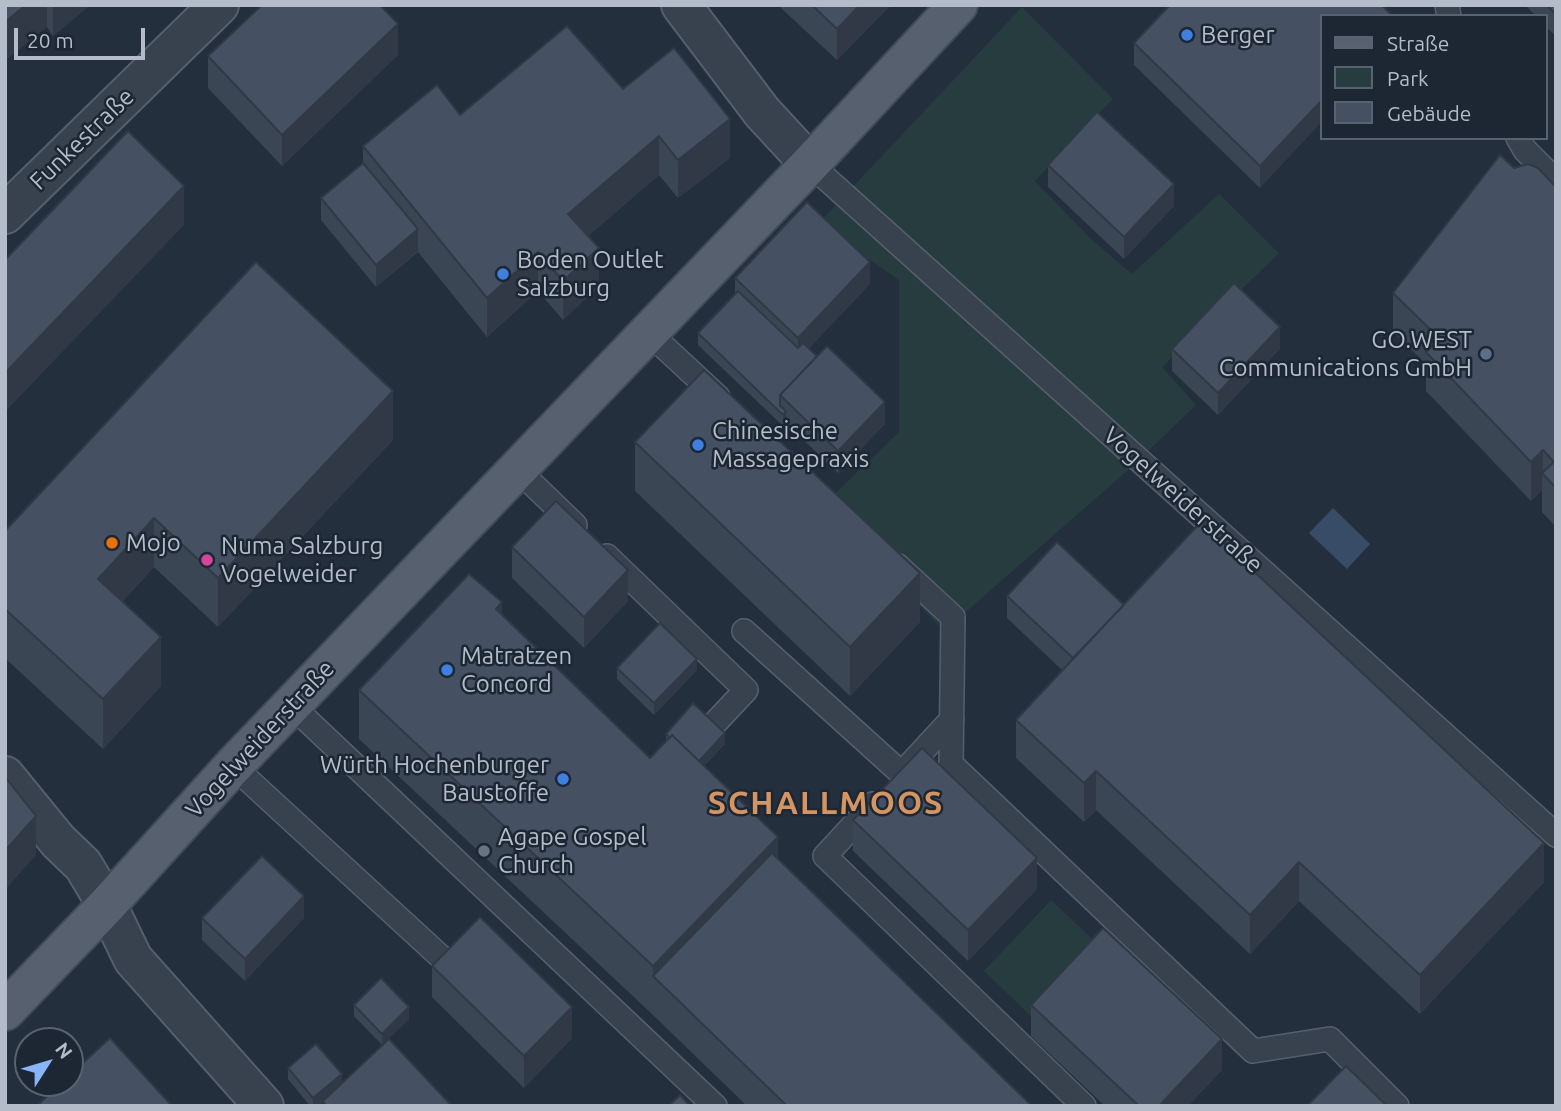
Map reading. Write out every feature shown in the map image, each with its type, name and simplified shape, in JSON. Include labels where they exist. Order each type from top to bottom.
[{"type":"main road","name":"Vogelweiderstraße","points":[[5,1011],[107,905],[233,766],[810,164],[958,5]]},
{"type":"street","name":"Funkestraße","points":[[5,214],[219,5]]},
{"type":"street","points":[[681,5],[762,112],[810,164]]},
{"type":"street","points":[[5,776],[58,841],[83,865],[107,905],[133,959],[264,1106]]},
{"type":"lane","points":[[1519,140],[1525,150],[1556,181]]},
{"type":"lane","name":"Vogelweiderstraße","points":[[810,164],[1556,835]]},
{"type":"lane","points":[[648,332],[735,413]]},
{"type":"lane","points":[[517,469],[746,690],[715,723]]},
{"type":"lane","points":[[884,552],[953,617],[951,764],[1253,1051],[1331,1039],[1397,1106]]},
{"type":"lane","points":[[744,631],[901,773]]},
{"type":"lane","points":[[291,705],[715,1106]]},
{"type":"lane","points":[[952,719],[825,856],[1084,1106]]},
{"type":"lane","points":[[233,766],[442,958]]},
{"type":"green space","points":[[1022,7],[1113,99],[1035,181],[1091,239],[1132,274],[1219,194],[1279,253],[1162,367],[1196,405],[1135,464],[944,631],[822,506],[899,432],[899,280],[818,224]]},
{"type":"green space","points":[[1051,900],[1102,948],[1034,1019],[984,971]]},
{"type":"water","points":[[1333,508],[1370,544],[1347,569],[1309,533]]},
{"type":"building","points":[[5,5],[26,5],[5,22]]},
{"type":"building","points":[[262,5],[380,5],[398,24],[282,135],[208,56]]},
{"type":"building","points":[[812,5],[860,5],[837,29]]},
{"type":"building","points":[[1170,5],[1382,5],[1390,14],[1320,14],[1320,102],[1260,166],[1134,43]]},
{"type":"building","points":[[1547,5],[1556,5],[1556,15]]},
{"type":"building","points":[[567,26],[623,89],[674,48],[730,119],[678,160],[659,136],[568,214],[599,248],[563,281],[538,252],[487,298],[363,146],[437,85],[460,115]]},
{"type":"building","points":[[1097,112],[1174,184],[1124,237],[1048,165]]},
{"type":"building","points":[[128,131],[184,186],[5,373],[5,260]]},
{"type":"building","points":[[1500,155],[1514,168],[1528,164],[1538,168],[1556,187],[1556,488],[1542,473],[1554,462],[1543,450],[1531,462],[1426,352],[1440,339],[1393,293]]},
{"type":"building","points":[[363,163],[418,229],[376,265],[321,198]]},
{"type":"building","points":[[807,202],[870,262],[798,338],[735,278]]},
{"type":"building","points":[[256,262],[393,391],[218,578],[154,518],[98,579],[161,637],[103,699],[5,609],[5,531]]},
{"type":"building","points":[[1234,283],[1280,327],[1218,393],[1172,349]]},
{"type":"building","points":[[738,291],[798,348],[803,343],[817,356],[780,395],[780,406],[786,411],[783,415],[698,333]]},
{"type":"building","points":[[827,346],[885,402],[838,451],[780,395]]},
{"type":"building","points":[[704,370],[920,573],[850,647],[635,442]]},
{"type":"building","points":[[556,501],[628,570],[584,617],[512,547]]},
{"type":"building","points":[[1201,522],[1544,843],[1420,975],[1299,862],[1250,915],[1096,771],[1084,783],[1016,720]]},
{"type":"building","points":[[1057,542],[1124,605],[1073,658],[1007,596]]},
{"type":"building","points":[[469,574],[502,602],[496,609],[650,758],[672,735],[778,837],[653,966],[359,690]]},
{"type":"building","points":[[660,623],[697,659],[654,703],[617,668]]},
{"type":"building","points":[[693,703],[725,733],[699,761],[672,735],[670,738],[666,734]]},
{"type":"building","points":[[922,748],[1037,858],[968,930],[853,820]]},
{"type":"building","points":[[5,777],[36,816],[5,851]]},
{"type":"building","points":[[772,853],[1032,1106],[787,1106],[653,976]]},
{"type":"building","points":[[262,856],[304,896],[245,959],[202,918]]},
{"type":"building","points":[[480,917],[572,1007],[524,1056],[432,966]]},
{"type":"building","points":[[1103,928],[1222,1039],[1159,1106],[1139,1106],[1031,1005]]},
{"type":"building","points":[[381,978],[409,1007],[382,1034],[354,1005]]},
{"type":"building","points":[[110,1038],[172,1106],[37,1106],[46,1097],[84,1097],[84,1062]]},
{"type":"building","points":[[389,1039],[452,1106],[326,1106],[323,1101]]},
{"type":"building","points":[[316,1044],[342,1074],[313,1098],[288,1068]]},
{"type":"building","points":[[1346,1066],[1387,1106],[1307,1106]]},
{"type":"building","points":[[680,1095],[690,1106],[669,1106]]},
{"type":"place","name":"Berger","points":[[1187,35]]},
{"type":"place","name":"Boden Outlet Salzburg","points":[[503,274]]},
{"type":"place","name":"GO.WEST Communications GmbH","points":[[1486,354]]},
{"type":"place","name":"Chinesische Massagepraxis","points":[[698,445]]},
{"type":"place","name":"Mojo","points":[[112,543]]},
{"type":"place","name":"Numa Salzburg Vogelweider","points":[[207,560]]},
{"type":"place","name":"Matratzen Concord","points":[[447,670]]},
{"type":"place","name":"Würth Hochenburger Baustoffe","points":[[563,779]]},
{"type":"place","name":"Agape Gospel Church","points":[[484,851]]},
{"type":"district","name":"SCHALLMOOS","points":[[826,803]]}]
